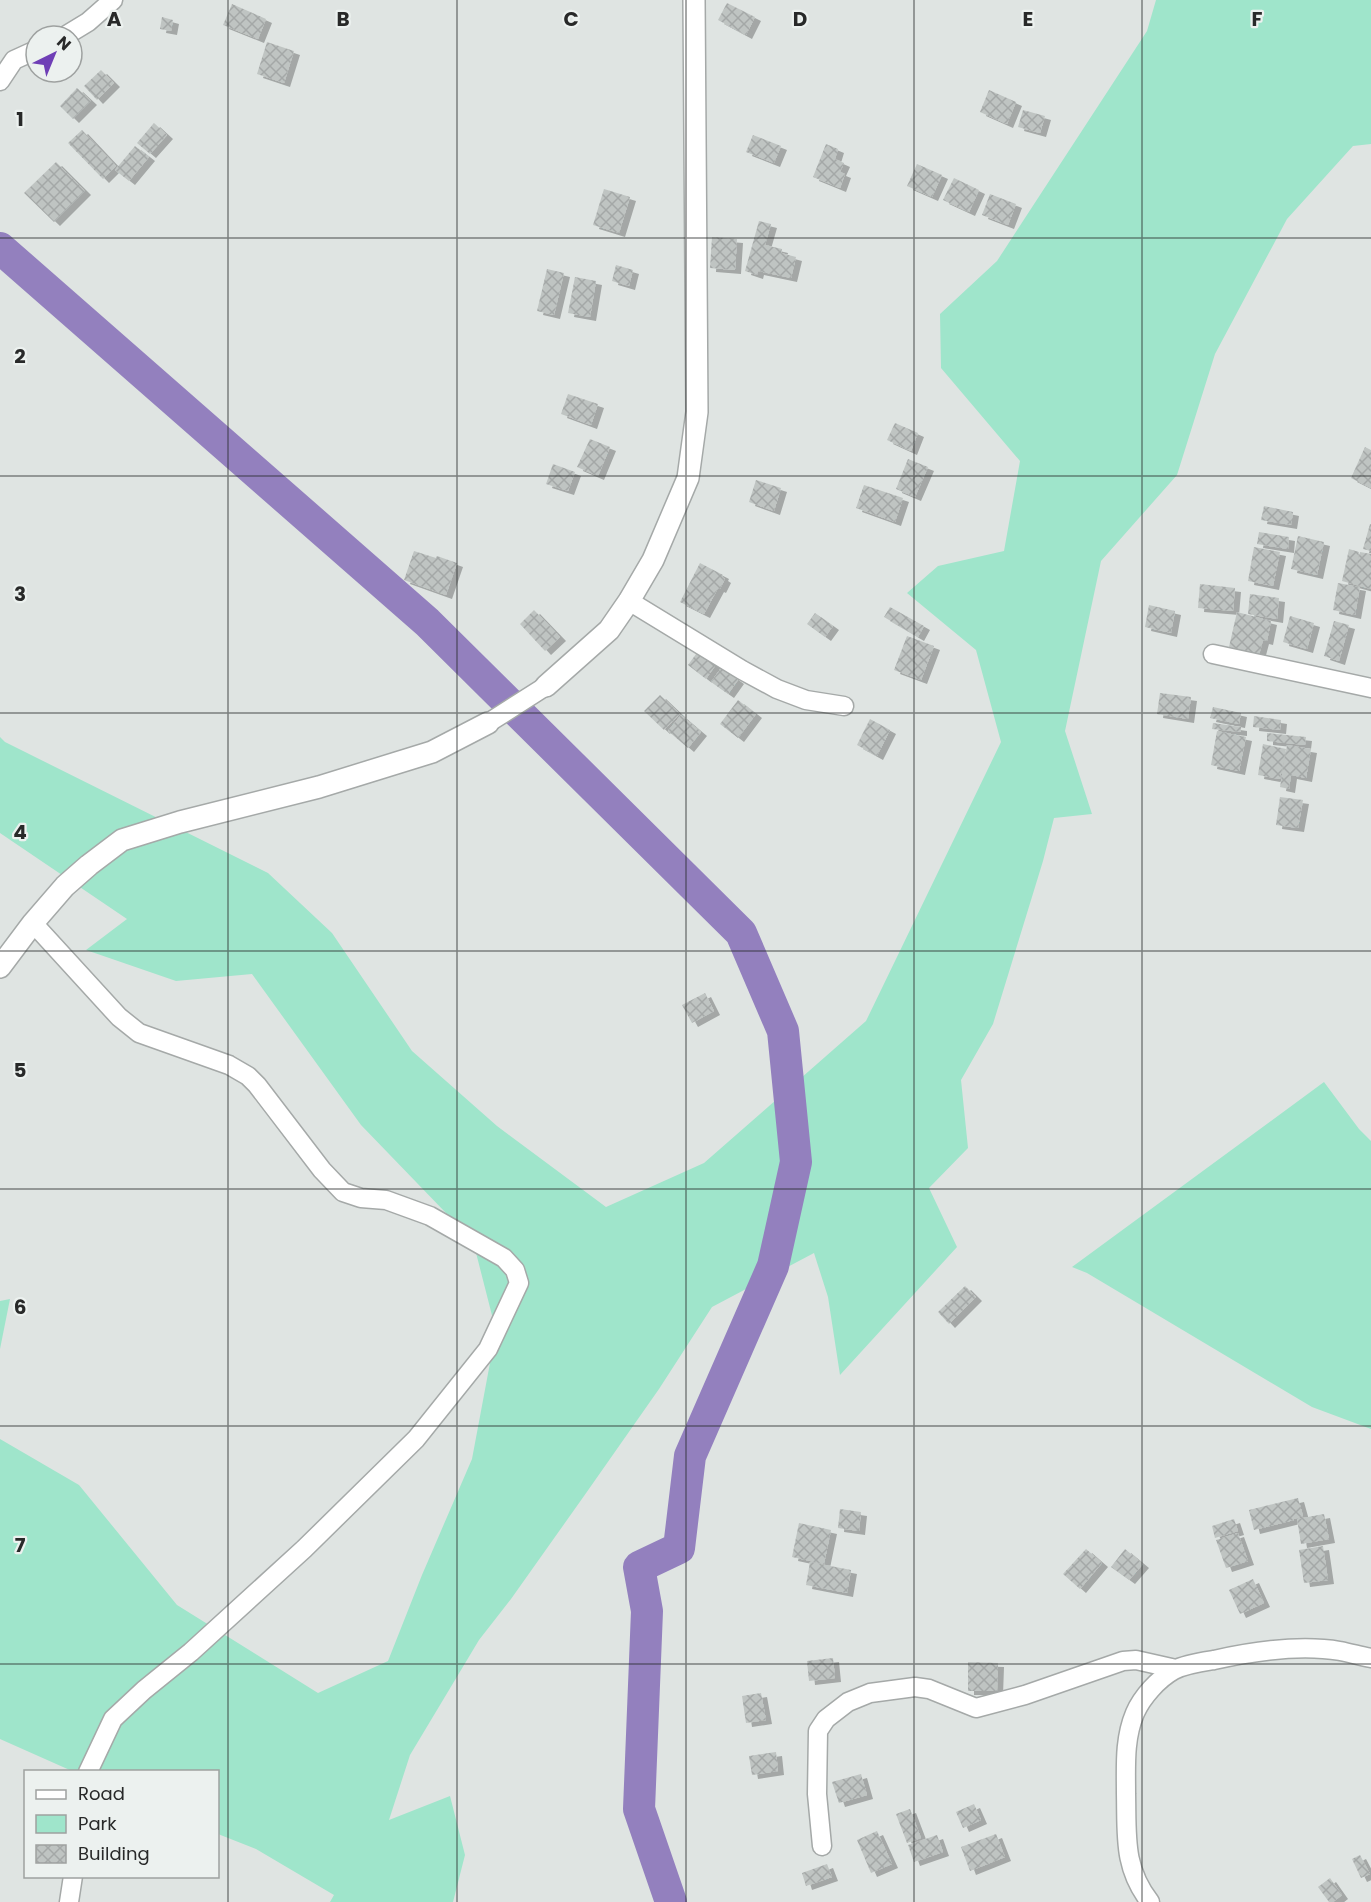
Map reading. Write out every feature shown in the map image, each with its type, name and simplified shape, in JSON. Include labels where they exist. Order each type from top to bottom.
[{"type":"street","points":[[84,24],[113,0]]},
{"type":"street","points":[[0,966],[65,886],[89,864],[122,840],[180,822],[320,787],[432,752],[488,723],[546,686],[609,630],[653,560],[688,478],[697,412],[693,0]]},
{"type":"street","points":[[0,81],[14,60],[24,55]]},
{"type":"street","points":[[629,601],[777,689],[806,700],[844,706]]},
{"type":"street","points":[[1213,654],[1370,683]]},
{"type":"street","points":[[33,923],[118,1017],[139,1033],[229,1065],[248,1076],[258,1085],[322,1170],[343,1192],[361,1198],[386,1200],[430,1216],[504,1258],[515,1270],[519,1283],[488,1349],[416,1439],[304,1549],[192,1652],[144,1690],[113,1719],[89,1770]]},
{"type":"street","points":[[1149,1902],[1137,1886],[1129,1858],[1126,1831],[1126,1740],[1140,1705],[1162,1678],[1176,1669],[1247,1653],[1299,1648],[1338,1651],[1371,1658]]},
{"type":"street","points":[[822,1846],[817,1794],[818,1731],[826,1719],[848,1702],[870,1694],[915,1687],[929,1689],[976,1708],[1025,1695],[1123,1661],[1136,1660],[1176,1669]]},
{"type":"street","points":[[69,1902],[73,1878]]},
{"type":"green space","points":[[1156,0],[1371,0],[1371,144],[1353,146],[1287,219],[1215,354],[1177,475],[1101,561],[1065,731],[1092,814],[1054,818],[993,1024],[961,1080],[968,1148],[929,1188],[957,1247],[840,1375],[828,1297],[814,1253],[712,1307],[659,1389],[511,1599],[479,1640],[410,1755],[389,1820],[450,1796],[465,1855],[453,1902],[330,1902],[334,1895],[256,1849],[219,1834],[219,1770],[70,1770],[0,1739],[0,1439],[79,1485],[177,1605],[318,1693],[388,1661],[472,1459],[496,1331],[473,1241],[361,1125],[252,974],[176,981],[86,950],[127,919],[0,833],[0,737],[5,742],[268,873],[332,933],[412,1051],[497,1126],[606,1207],[704,1163],[866,1021],[1001,742],[976,650],[907,593],[938,566],[1004,551],[1020,461],[941,368],[940,314],[997,261],[1147,31]]},
{"type":"green space","points":[[1324,1082],[1359,1129],[1371,1141],[1371,1429],[1312,1407],[1087,1273],[1072,1267]]},
{"type":"green space","points":[[10,1299],[0,1349],[0,1301]]},
{"type":"building","points":[[727,3],[755,17],[746,35],[718,20]]},
{"type":"building","points":[[232,4],[266,19],[258,39],[223,25]]},
{"type":"building","points":[[162,17],[173,20],[171,31],[160,29]]},
{"type":"building","points":[[267,42],[294,51],[284,83],[257,74]]},
{"type":"building","points":[[101,70],[114,83],[97,100],[84,86]]},
{"type":"building","points":[[77,88],[91,101],[73,119],[60,106]]},
{"type":"building","points":[[989,90],[1016,102],[1007,124],[980,112]]},
{"type":"building","points":[[1023,110],[1045,116],[1040,133],[1018,127]]},
{"type":"building","points":[[154,123],[167,135],[150,154],[137,143]]},
{"type":"building","points":[[82,130],[116,166],[103,179],[68,143]]},
{"type":"building","points":[[753,135],[781,146],[774,163],[746,152]]},
{"type":"building","points":[[826,144],[838,149],[835,159],[844,163],[840,172],[845,174],[840,188],[813,177]]},
{"type":"building","points":[[135,146],[149,157],[129,181],[115,170]]},
{"type":"building","points":[[56,162],[85,191],[54,222],[24,193]]},
{"type":"building","points":[[917,164],[942,175],[932,197],[907,186]]},
{"type":"building","points":[[954,178],[979,190],[969,212],[943,200]]},
{"type":"building","points":[[604,189],[630,197],[619,233],[593,225]]},
{"type":"building","points":[[990,194],[1016,204],[1008,225],[982,215]]},
{"type":"building","points":[[759,221],[771,224],[765,245],[782,249],[781,253],[796,257],[791,278],[758,271],[757,275],[745,271]]},
{"type":"building","points":[[712,237],[737,239],[735,270],[710,268]]},
{"type":"building","points":[[616,265],[633,270],[629,286],[612,281]]},
{"type":"building","points":[[547,269],[564,273],[554,315],[537,311]]},
{"type":"building","points":[[575,277],[596,281],[590,317],[568,313]]},
{"type":"building","points":[[568,394],[598,404],[591,425],[561,414]]},
{"type":"building","points":[[895,423],[918,433],[911,451],[887,440]]},
{"type":"building","points":[[590,439],[610,447],[598,476],[577,467]]},
{"type":"building","points":[[1365,447],[1371,450],[1371,488],[1351,478]]},
{"type":"building","points":[[908,459],[928,467],[915,497],[896,489]]},
{"type":"building","points":[[553,464],[575,472],[568,491],[546,484]]},
{"type":"building","points":[[756,480],[781,488],[774,511],[749,502]]},
{"type":"building","points":[[864,485],[903,498],[895,522],[856,508]]},
{"type":"building","points":[[1264,506],[1293,512],[1291,525],[1261,520]]},
{"type":"building","points":[[1371,524],[1371,551],[1363,549]]},
{"type":"building","points":[[1259,532],[1289,537],[1288,549],[1257,544]]},
{"type":"building","points":[[1298,536],[1324,542],[1317,575],[1291,569]]},
{"type":"building","points":[[1254,547],[1280,552],[1273,586],[1248,581]]},
{"type":"building","points":[[1349,549],[1359,552],[1354,578],[1360,552],[1371,554],[1371,589],[1342,581]]},
{"type":"building","points":[[414,551],[457,563],[446,595],[404,580]]},
{"type":"building","points":[[700,563],[723,575],[725,579],[704,614],[680,602]]},
{"type":"building","points":[[1338,583],[1360,587],[1355,615],[1333,610]]},
{"type":"building","points":[[1200,584],[1235,588],[1233,611],[1198,608]]},
{"type":"building","points":[[1250,594],[1279,598],[1277,619],[1248,614]]},
{"type":"building","points":[[1149,605],[1175,611],[1171,633],[1145,627]]},
{"type":"building","points":[[890,607],[924,626],[918,637],[884,617]]},
{"type":"building","points":[[534,610],[560,637],[545,651],[520,624]]},
{"type":"building","points":[[1237,612],[1271,621],[1267,641],[1263,640],[1259,655],[1229,647]]},
{"type":"building","points":[[815,613],[833,626],[825,637],[807,624]]},
{"type":"building","points":[[1290,616],[1314,623],[1307,649],[1283,642]]},
{"type":"building","points":[[1334,621],[1349,625],[1339,661],[1324,656]]},
{"type":"building","points":[[907,636],[934,646],[921,680],[894,670]]},
{"type":"building","points":[[699,650],[717,663],[706,679],[688,665]]},
{"type":"building","points":[[721,668],[738,680],[728,694],[711,682]]},
{"type":"building","points":[[1160,693],[1191,697],[1188,719],[1157,714]]},
{"type":"building","points":[[660,695],[680,714],[664,730],[644,711]]},
{"type":"building","points":[[738,700],[756,714],[738,738],[720,724]]},
{"type":"building","points":[[1213,707],[1241,713],[1239,724],[1210,718]]},
{"type":"building","points":[[681,715],[701,732],[688,748],[668,731]]},
{"type":"building","points":[[1254,716],[1281,720],[1280,730],[1253,727]]},
{"type":"building","points":[[870,719],[890,730],[877,756],[857,745]]},
{"type":"building","points":[[1213,723],[1241,727],[1241,732],[1212,729]]},
{"type":"building","points":[[1217,731],[1246,737],[1239,771],[1211,765]]},
{"type":"building","points":[[1267,733],[1306,737],[1305,745],[1267,741]]},
{"type":"building","points":[[1263,744],[1286,749],[1280,779],[1258,775]]},
{"type":"building","points":[[1287,745],[1311,749],[1306,778],[1291,775],[1289,789],[1280,787]]},
{"type":"building","points":[[1280,797],[1303,800],[1298,828],[1276,825]]},
{"type":"building","points":[[705,993],[714,1011],[692,1023],[682,1005]]},
{"type":"building","points":[[965,1286],[976,1297],[949,1324],[938,1312]]},
{"type":"building","points":[[1298,1498],[1303,1516],[1254,1530],[1249,1510]]},
{"type":"building","points":[[840,1509],[861,1512],[859,1531],[838,1528]]},
{"type":"building","points":[[1324,1514],[1329,1539],[1301,1544],[1297,1519]]},
{"type":"building","points":[[1234,1519],[1238,1531],[1215,1538],[1212,1526]]},
{"type":"building","points":[[799,1523],[831,1530],[824,1564],[792,1557]]},
{"type":"building","points":[[1238,1533],[1248,1561],[1226,1568],[1216,1540]]},
{"type":"building","points":[[1323,1546],[1328,1580],[1304,1583],[1299,1550]]},
{"type":"building","points":[[1086,1549],[1102,1563],[1080,1589],[1063,1574]]},
{"type":"building","points":[[1125,1549],[1143,1564],[1129,1580],[1111,1567]]},
{"type":"building","points":[[810,1562],[851,1570],[847,1593],[806,1585]]},
{"type":"building","points":[[1253,1579],[1264,1603],[1240,1614],[1229,1590]]},
{"type":"building","points":[[833,1658],[835,1678],[809,1681],[807,1661]]},
{"type":"building","points":[[968,1662],[998,1663],[997,1691],[968,1691]]},
{"type":"building","points":[[761,1693],[766,1720],[746,1723],[742,1696]]},
{"type":"building","points":[[776,1752],[778,1771],[752,1775],[749,1756]]},
{"type":"building","points":[[861,1774],[867,1795],[839,1803],[832,1782]]},
{"type":"building","points":[[974,1804],[981,1820],[963,1828],[956,1812]]},
{"type":"building","points":[[910,1809],[921,1838],[907,1843],[896,1814]]},
{"type":"building","points":[[877,1831],[892,1864],[871,1873],[857,1840]]},
{"type":"building","points":[[996,1834],[1005,1857],[970,1871],[961,1847]]},
{"type":"building","points":[[937,1835],[943,1852],[914,1862],[908,1845]]},
{"type":"building","points":[[1360,1855],[1370,1874],[1361,1878],[1352,1859]]},
{"type":"building","points":[[827,1864],[832,1877],[806,1886],[802,1873]]},
{"type":"building","points":[[1330,1878],[1342,1895],[1333,1902],[1329,1902],[1318,1887]]},
{"type":"waterway","points":[[0,248],[427,622],[741,933],[783,1031],[796,1162],[773,1266],[690,1456],[679,1548],[639,1567],[647,1611],[639,1809],[671,1902]]}]
